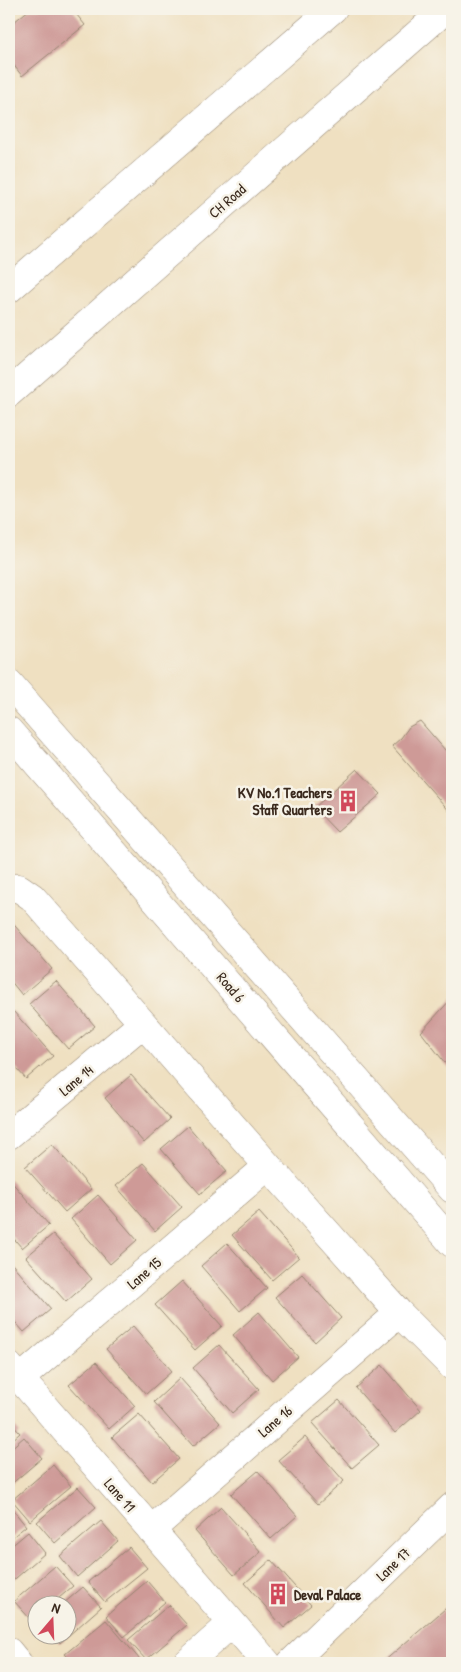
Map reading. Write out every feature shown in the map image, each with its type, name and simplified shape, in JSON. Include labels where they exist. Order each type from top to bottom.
[{"type":"street","points":[[9,289],[333,9]]},
{"type":"street","name":"CH Road","points":[[9,393],[446,9]]},
{"type":"street","points":[[9,684],[452,1189]]},
{"type":"street","name":"Road 6","points":[[9,731],[452,1243]]},
{"type":"street","points":[[9,888],[19,888],[32,897],[142,1024],[399,1313],[452,1366]]},
{"type":"street","name":"Lane 14","points":[[9,1135],[142,1024]]},
{"type":"street","name":"Lane 15","points":[[14,1373],[268,1166]]},
{"type":"street","name":"Lane 16","points":[[151,1530],[399,1313]]},
{"type":"street","name":"Lane 11","points":[[14,1373],[267,1663]]},
{"type":"street","name":"Lane 17","points":[[291,1663],[452,1507]]},
{"type":"street","points":[[187,1663],[232,1623]]},
{"type":"street","points":[[9,1652],[18,1663]]},
{"type":"building","points":[[30,9],[72,9],[85,25],[22,76],[9,59],[9,26]]},
{"type":"building","points":[[420,721],[452,758],[452,814],[392,746],[409,727]]},
{"type":"building","name":"KV No.1 Teachers Staff Quarters","points":[[357,769],[381,794],[337,832],[314,808]]},
{"type":"building","points":[[9,919],[52,969],[22,995],[9,979]]},
{"type":"building","points":[[56,981],[95,1026],[68,1049],[29,1004]]},
{"type":"building","points":[[452,998],[452,1072],[421,1032]]},
{"type":"building","points":[[13,1011],[53,1056],[26,1079],[9,1060],[9,1015]]},
{"type":"building","points":[[131,1075],[170,1119],[144,1143],[105,1098]]},
{"type":"building","points":[[188,1126],[227,1171],[200,1194],[161,1149]]},
{"type":"building","points":[[52,1144],[91,1189],[65,1212],[25,1167]]},
{"type":"building","points":[[143,1163],[182,1207],[155,1231],[116,1186]]},
{"type":"building","points":[[9,1179],[49,1225],[22,1248],[9,1233]]},
{"type":"building","points":[[98,1195],[137,1240],[110,1264],[71,1219]]},
{"type":"building","points":[[259,1212],[299,1257],[272,1280],[232,1235]]},
{"type":"building","points":[[53,1234],[92,1279],[66,1302],[26,1257]]},
{"type":"building","points":[[227,1243],[267,1288],[240,1311],[201,1266]]},
{"type":"building","points":[[12,1264],[51,1309],[24,1332],[9,1315],[9,1267]]},
{"type":"building","points":[[302,1274],[341,1318],[315,1342],[275,1297]]},
{"type":"building","points":[[182,1281],[222,1326],[195,1350],[155,1305]]},
{"type":"building","points":[[259,1312],[298,1357],[272,1380],[233,1335]]},
{"type":"building","points":[[133,1326],[172,1371],[146,1394],[106,1349]]},
{"type":"building","points":[[219,1345],[259,1389],[232,1413],[193,1368]]},
{"type":"building","points":[[96,1362],[135,1406],[109,1429],[69,1385]]},
{"type":"building","points":[[382,1365],[421,1410],[395,1433],[356,1388]]},
{"type":"building","points":[[180,1378],[220,1423],[193,1446],[154,1402]]},
{"type":"building","points":[[339,1400],[379,1445],[352,1468],[312,1423]]},
{"type":"building","points":[[139,1414],[179,1459],[152,1482],[112,1437]]},
{"type":"building","points":[[9,1421],[20,1433],[9,1443]]},
{"type":"building","points":[[24,1437],[42,1458],[9,1486],[9,1450]]},
{"type":"building","points":[[305,1437],[344,1481],[318,1504],[278,1460]]},
{"type":"building","points":[[53,1465],[71,1486],[30,1521],[12,1500]]},
{"type":"building","points":[[258,1471],[297,1516],[271,1539],[231,1494]]},
{"type":"building","points":[[78,1487],[96,1507],[55,1543],[37,1522]]},
{"type":"building","points":[[9,1505],[26,1526],[9,1540]]},
{"type":"building","points":[[221,1507],[261,1552],[234,1575],[195,1531]]},
{"type":"building","points":[[101,1521],[118,1541],[77,1577],[60,1556]]},
{"type":"building","points":[[28,1532],[45,1553],[9,1584],[9,1548]]},
{"type":"building","points":[[129,1547],[147,1568],[105,1602],[88,1582]]},
{"type":"building","name":"Deval Palace","points":[[271,1560],[311,1605],[284,1628],[245,1583]]},
{"type":"building","points":[[55,1566],[73,1586],[64,1594],[28,1594],[28,1617],[14,1601]]},
{"type":"building","points":[[147,1581],[165,1602],[124,1637],[106,1616]]},
{"type":"building","points":[[83,1587],[101,1607],[78,1627],[78,1594],[75,1594]]},
{"type":"building","points":[[452,1603],[452,1663],[383,1662]]},
{"type":"building","points":[[169,1605],[187,1625],[146,1660],[128,1640]]},
{"type":"building","points":[[106,1620],[141,1661],[138,1663],[73,1663],[65,1654]]},
{"type":"place","name":"KV No.1 Teachers Staff Quarters","points":[[348,801]]},
{"type":"place","name":"Deval Palace","points":[[278,1594]]}]
